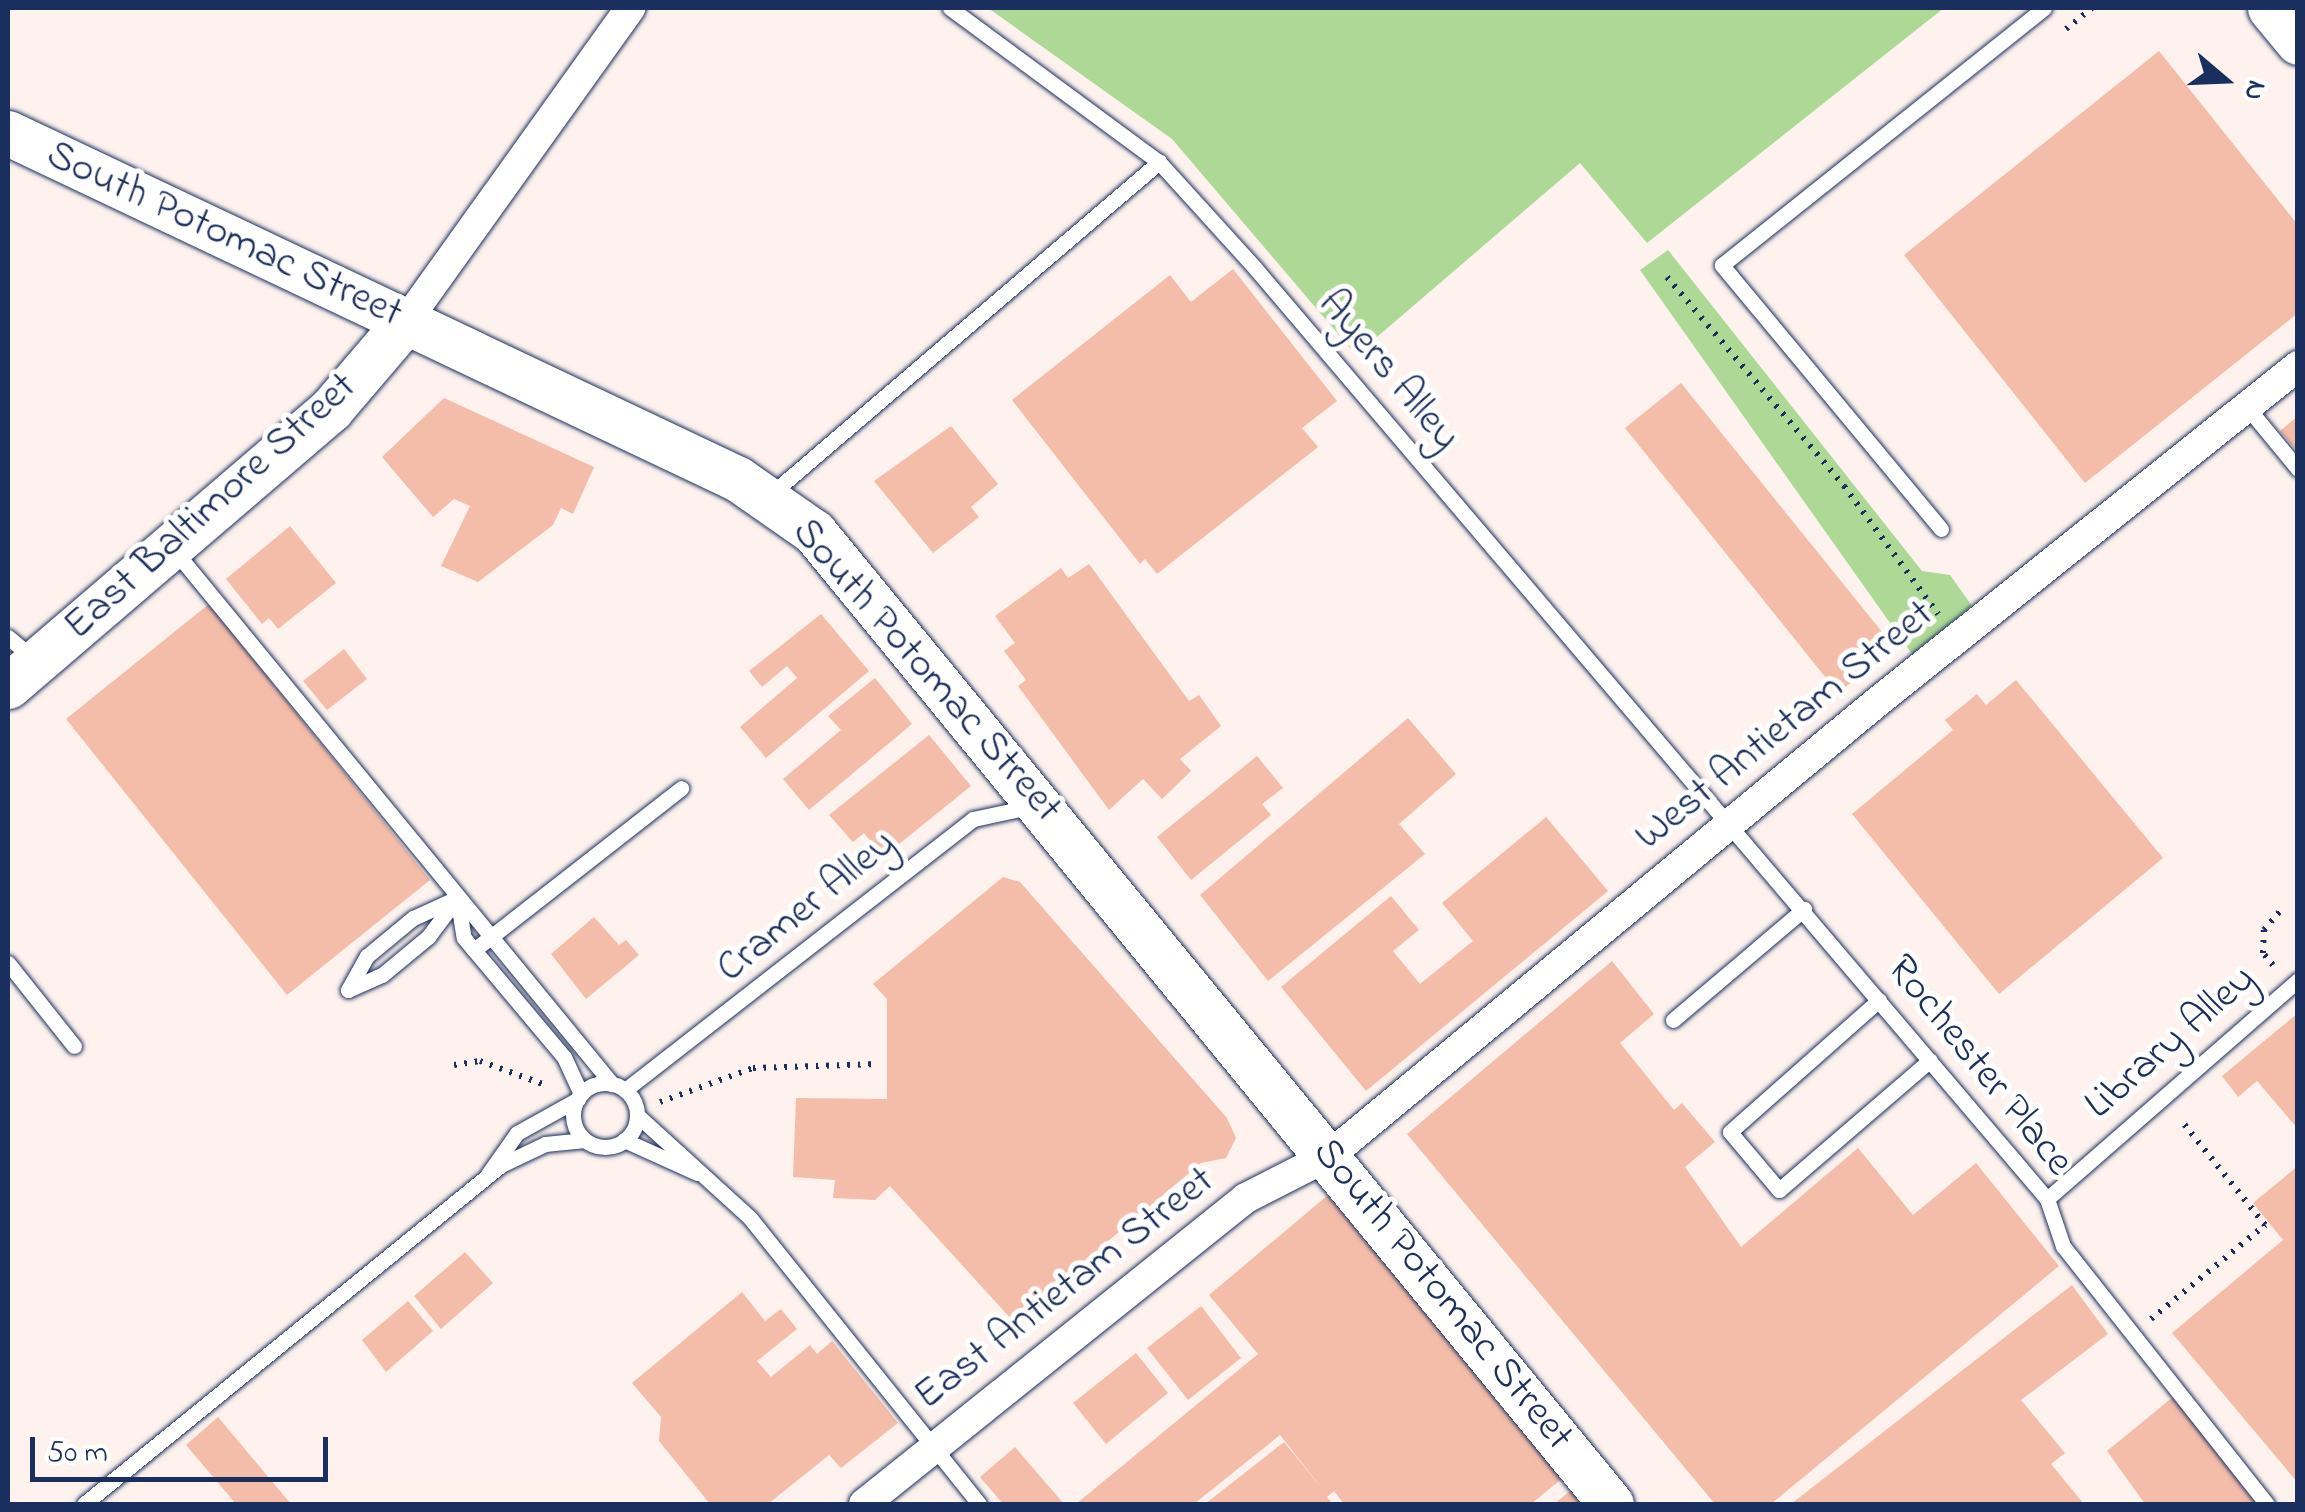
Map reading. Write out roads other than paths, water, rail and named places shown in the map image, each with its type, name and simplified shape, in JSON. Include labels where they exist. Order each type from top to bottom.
[{"type":"main road","points":[[2270,8],[2298,42]]},
{"type":"main road","name":"South Potomac Street","points":[[8,133],[407,320],[768,497],[848,569],[1611,1504]]},
{"type":"main road","name":"East Baltimore Street","points":[[17,662],[172,548],[331,409],[407,320]]},
{"type":"street","points":[[407,320],[630,8]]},
{"type":"street","name":"West Antietam Street","points":[[1330,1155],[2298,366]]},
{"type":"street","name":"East Antietam Street","points":[[864,1504],[1246,1198],[1330,1155]]},
{"type":"lane","name":"Ayers Alley","points":[[950,8],[1159,162],[1733,823]]},
{"type":"lane","points":[[1942,529],[1722,265],[2044,8]]},
{"type":"lane","points":[[768,497],[1159,162]]},
{"type":"lane","points":[[2246,408],[2298,469]]},
{"type":"lane","points":[[172,548],[210,586],[457,898],[619,1087],[637,1116],[750,1218],[979,1504]]},
{"type":"lane","points":[[474,950],[681,788]]},
{"type":"lane","name":"Cramer Alley","points":[[487,1176],[517,1133],[580,1096],[619,1087],[973,819],[1043,804]]},
{"type":"lane","name":"Rochester Place","points":[[1733,823],[2047,1199],[2062,1246],[2267,1504]]},
{"type":"lane","points":[[457,898],[412,950],[382,975],[348,990],[367,956],[413,918],[457,898]]},
{"type":"lane","points":[[457,898],[464,938],[564,1057],[580,1096],[572,1115],[584,1140]]},
{"type":"lane","points":[[1672,1020],[1804,909]]},
{"type":"lane","points":[[8,963],[74,1046]]},
{"type":"lane","name":"Library Alley","points":[[2047,1199],[2161,1095],[2294,984]]},
{"type":"lane","points":[[1879,1000],[1730,1132],[1780,1190],[1930,1060]]},
{"type":"lane","points":[[624,1140],[637,1116]]},
{"type":"lane","points":[[84,1504],[487,1176],[545,1144],[584,1140],[597,1146],[624,1140],[700,1174]]}]
